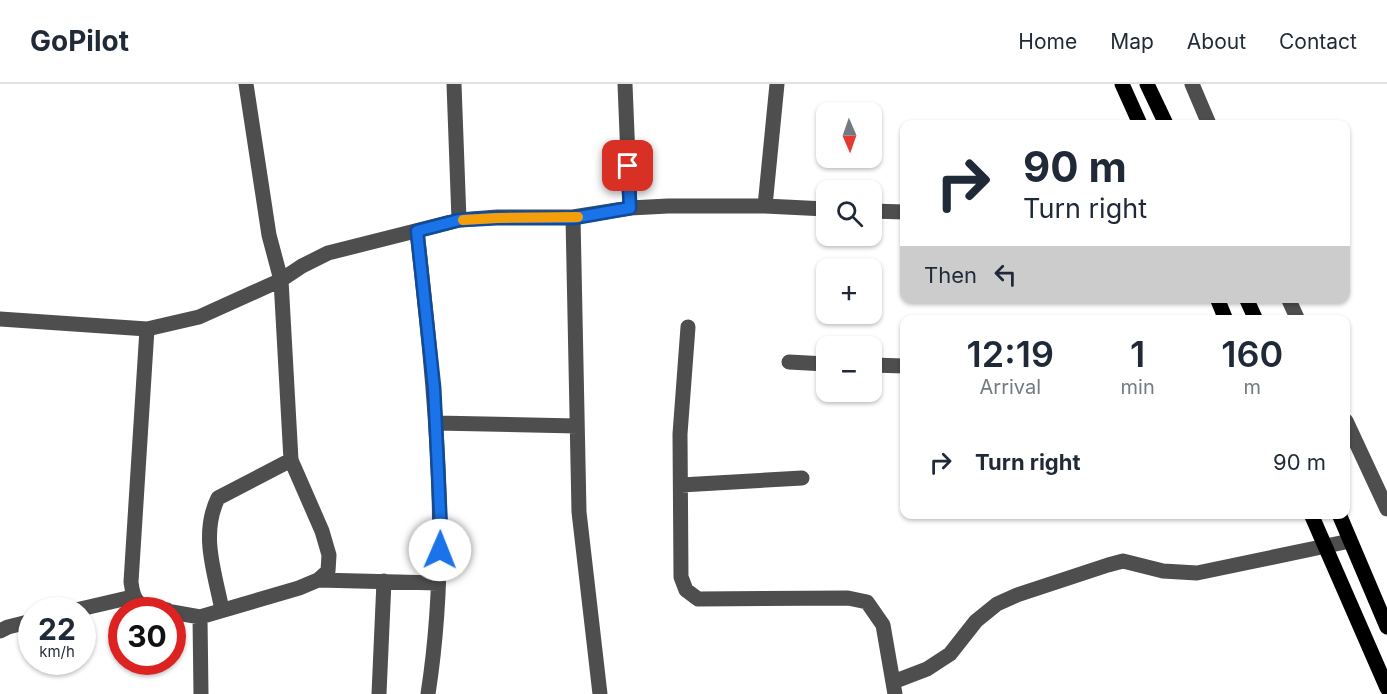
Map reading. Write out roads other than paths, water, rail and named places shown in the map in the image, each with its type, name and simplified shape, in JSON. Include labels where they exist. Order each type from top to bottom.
[{"type":"main road","points":[[1122,84],[1138,120]]},
{"type":"main road","points":[[1147,84],[1164,120]]},
{"type":"main road","points":[[1313,519],[1387,688]]},
{"type":"main road","points":[[1341,519],[1387,627]]},
{"type":"street","points":[[186,614],[200,617],[299,588],[318,580],[328,571],[329,555],[322,531],[291,460],[281,280],[269,235],[246,84]]},
{"type":"street","points":[[454,84],[459,220]]},
{"type":"street","points":[[625,84],[630,208]]},
{"type":"street","points":[[765,207],[777,84]]},
{"type":"street","points":[[1192,84],[1207,120]]},
{"type":"street","points":[[0,319],[147,329],[199,317],[281,280],[328,253],[459,220],[573,218],[630,208],[668,206],[816,209]]},
{"type":"street","points":[[882,211],[900,212]]},
{"type":"street","points":[[573,218],[579,512],[600,694]]},
{"type":"street","points":[[417,231],[433,376],[441,533],[435,651],[428,694]]},
{"type":"street","points":[[687,327],[680,434],[681,577],[686,590],[698,599],[848,598],[867,602],[883,625],[894,688],[950,654],[976,621],[997,604],[1017,595],[1108,565],[1123,561],[1163,571],[1197,573],[1350,541]]},
{"type":"street","points":[[132,597],[131,582],[147,329]]},
{"type":"street","points":[[789,362],[816,363]]},
{"type":"street","points":[[882,365],[900,366]]},
{"type":"street","points":[[436,423],[577,426]]},
{"type":"street","points":[[1350,430],[1387,509]]},
{"type":"street","points":[[222,610],[209,545],[209,525],[218,498],[291,460]]},
{"type":"street","points":[[681,485],[802,478]]},
{"type":"street","points":[[318,580],[438,583]]},
{"type":"street","points":[[379,694],[384,581]]},
{"type":"street","points":[[200,617],[201,694]]},
{"type":"street","points":[[0,631],[18,624]]}]
